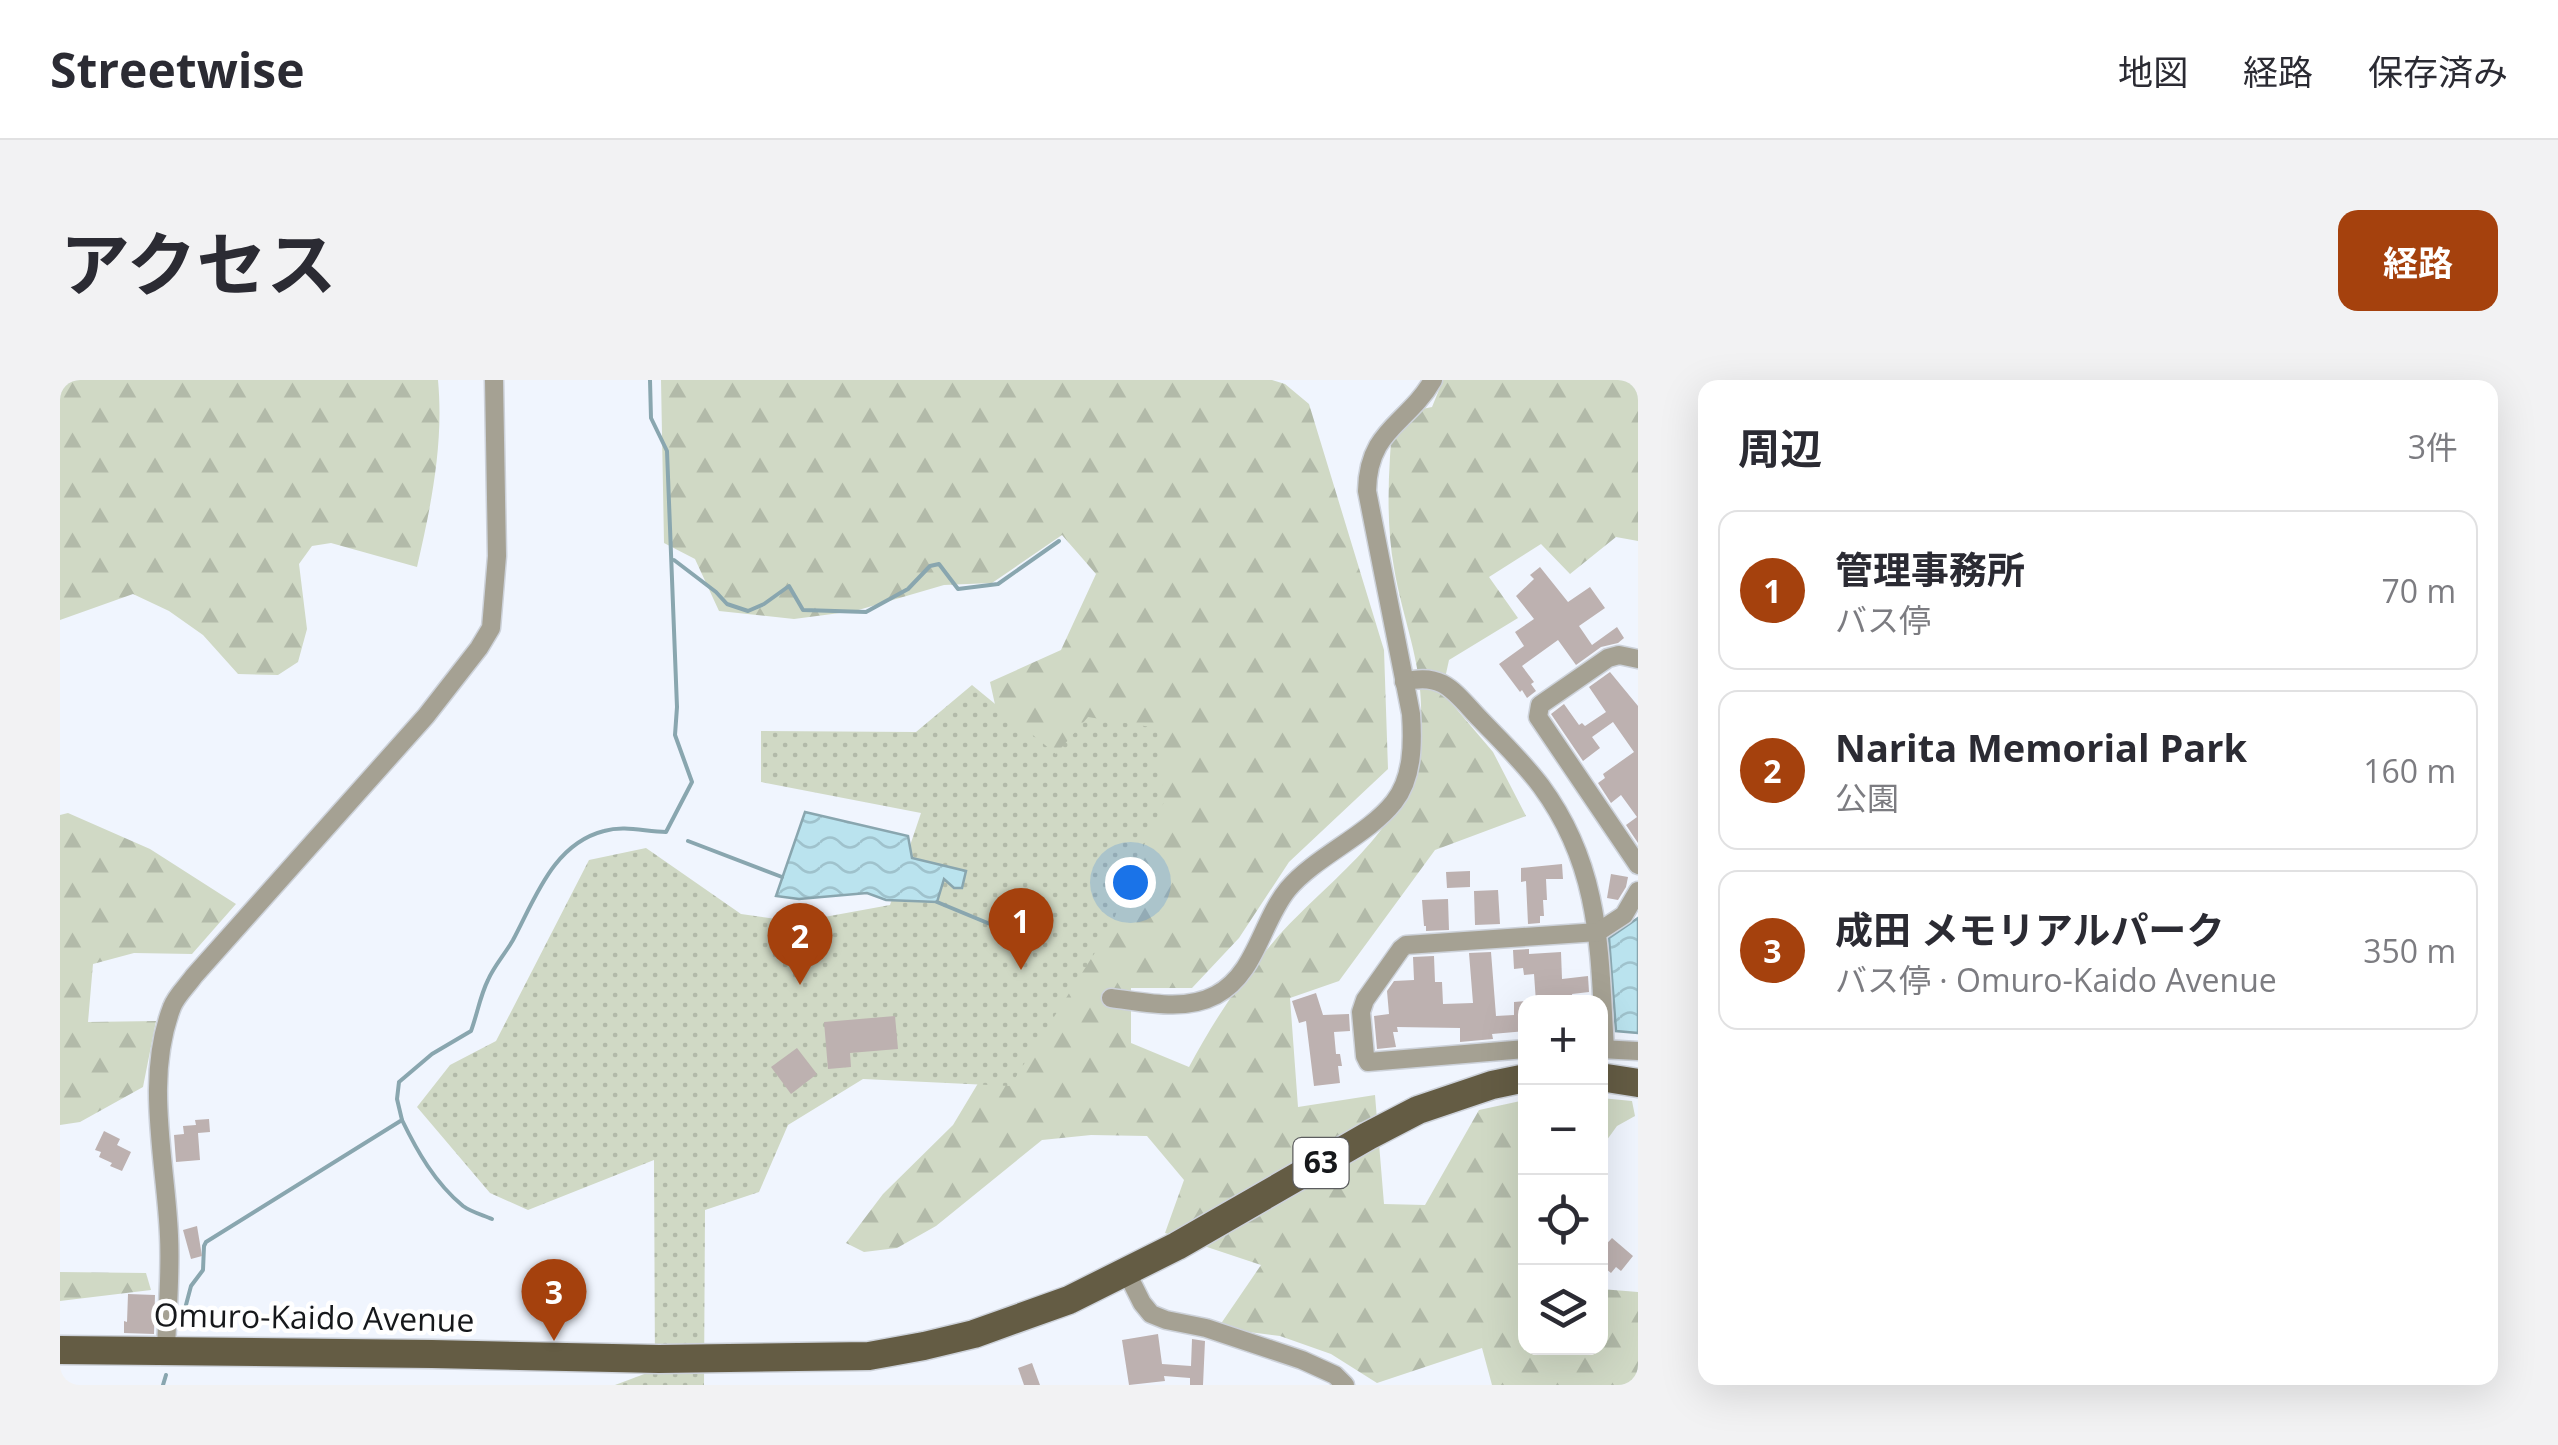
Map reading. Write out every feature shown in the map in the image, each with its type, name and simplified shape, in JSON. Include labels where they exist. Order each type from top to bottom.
[{"type":"main road","points":[[1608,1062],[1638,1083]]},
{"type":"main road","name":"Omuro-Kaido Avenue","points":[[60,1350],[660,1359],[870,1356],[924,1346],[974,1334],[1069,1300],[1178,1246],[1418,1110],[1518,1080]]},
{"type":"street","points":[[166,1351],[169,1238],[159,1086],[173,1004],[426,716],[480,648],[491,628],[498,556],[494,380]]},
{"type":"street","points":[[1110,998],[1194,1003],[1234,983],[1290,887],[1396,800],[1410,762],[1411,714],[1367,490],[1368,468],[1388,431],[1433,380]]},
{"type":"street","points":[[1638,659],[1618,655],[1608,658],[1540,705],[1538,717],[1638,865]]},
{"type":"street","points":[[1404,682],[1425,677],[1445,683],[1545,791],[1574,841],[1586,874],[1598,932],[1600,995]]},
{"type":"street","points":[[1518,1050],[1368,1062],[1364,1056],[1361,1012],[1365,1000],[1406,945],[1598,932],[1624,916],[1638,891]]},
{"type":"street","points":[[1608,1057],[1638,1051]]},
{"type":"street","points":[[1126,1271],[1150,1314],[1302,1360],[1345,1385]]},
{"type":"green space","points":[[60,380],[438,380],[438,451],[417,567],[331,543],[312,546],[299,564],[307,629],[298,662],[278,675],[238,674],[203,635],[169,611],[133,594],[60,620]]},
{"type":"green space","points":[[661,380],[1272,380],[1285,384],[1309,404],[1384,650],[1388,769],[1289,862],[1239,938],[1192,988],[1131,988],[1131,1043],[1189,1067],[1251,970],[1381,830],[1410,778],[1418,748],[1421,699],[1389,530],[1393,415],[1432,407],[1443,380],[1638,380],[1638,541],[1616,537],[1570,574],[1541,544],[1489,577],[1518,618],[1449,660],[1442,692],[1493,752],[1526,816],[1435,850],[1339,981],[1290,998],[1298,1107],[1375,1095],[1384,1204],[1425,1205],[1479,1110],[1518,1102],[1518,1355],[1608,1355],[1608,1290],[1638,1292],[1638,1385],[1492,1385],[1482,1348],[1377,1383],[1331,1354],[1280,1336],[1218,1328],[1261,1265],[1165,1233],[1184,1180],[1147,1136],[1091,1135],[1042,1140],[936,1226],[897,1248],[864,1252],[846,1243],[883,1194],[953,1125],[995,1055],[1004,745],[990,682],[1061,650],[1096,574],[1062,535],[992,583],[944,585],[855,611],[794,619],[719,611],[695,559],[664,543]]},
{"type":"green space","points":[[972,685],[1056,754],[1088,717],[1157,728],[1164,802],[1110,929],[1010,1086],[863,1079],[788,1125],[759,1192],[705,1210],[704,1385],[615,1385],[655,1370],[654,1160],[528,1210],[490,1193],[417,1107],[450,1065],[496,1041],[589,860],[646,848],[741,914],[797,922],[890,905],[921,813],[761,782],[761,731],[916,732]]},
{"type":"green space","points":[[68,813],[150,849],[236,904],[192,954],[134,953],[93,964],[88,1022],[156,1021],[143,1087],[80,1122],[60,1125],[60,815]]},
{"type":"green space","points":[[1608,1099],[1632,1101],[1635,1116],[1617,1126],[1608,1138]]},
{"type":"green space","points":[[60,1272],[146,1273],[151,1290],[60,1301]]},
{"type":"water","points":[[805,812],[908,836],[912,858],[966,871],[962,888],[954,888],[944,879],[937,902],[886,900],[867,893],[799,899],[776,896]]},
{"type":"water","points":[[1638,918],[1638,1033],[1616,1031],[1609,938]]},
{"type":"building","points":[[1540,567],[1568,602],[1590,587],[1605,608],[1579,626],[1592,645],[1617,627],[1624,638],[1601,647],[1576,665],[1558,640],[1522,666],[1536,691],[1527,698],[1499,664],[1524,646],[1515,632],[1534,619],[1516,596],[1534,579],[1530,575]]},
{"type":"building","points":[[1610,672],[1638,706],[1638,843],[1626,825],[1637,817],[1621,795],[1611,803],[1598,783],[1605,778],[1603,774],[1634,752],[1613,722],[1592,737],[1600,748],[1583,761],[1551,714],[1564,704],[1579,725],[1585,726],[1606,712],[1589,687]]},
{"type":"building","points":[[1562,864],[1563,879],[1546,879],[1544,916],[1540,916],[1540,923],[1528,924],[1526,881],[1521,882],[1521,868]]},
{"type":"building","points":[[1470,871],[1470,887],[1447,888],[1446,872]]},
{"type":"building","points":[[1611,874],[1628,877],[1618,900],[1607,898]]},
{"type":"building","points":[[1498,890],[1500,924],[1475,925],[1474,891]]},
{"type":"building","points":[[1448,899],[1449,930],[1426,931],[1422,900]]},
{"type":"building","points":[[1529,949],[1529,954],[1561,952],[1562,979],[1588,976],[1589,992],[1536,995],[1534,974],[1524,975],[1523,968],[1514,969],[1513,950]]},
{"type":"building","points":[[1491,952],[1496,1016],[1514,1015],[1514,1002],[1518,1002],[1518,1032],[1460,1042],[1460,1028],[1397,1027],[1398,1032],[1393,1032],[1396,1047],[1377,1049],[1374,1016],[1389,1014],[1387,991],[1394,981],[1414,980],[1413,957],[1434,956],[1435,982],[1442,982],[1443,1004],[1473,1003],[1469,953]]},
{"type":"building","points":[[1316,993],[1323,1015],[1349,1014],[1350,1031],[1334,1032],[1336,1054],[1340,1054],[1342,1066],[1338,1066],[1340,1083],[1314,1086],[1306,1021],[1299,1023],[1292,1001]]},
{"type":"building","points":[[895,1016],[898,1049],[850,1053],[851,1067],[828,1069],[824,1022]]},
{"type":"building","points":[[797,1048],[817,1074],[791,1094],[771,1067]]},
{"type":"building","points":[[209,1119],[210,1132],[198,1133],[200,1160],[176,1162],[174,1135],[184,1134],[183,1126],[196,1125],[195,1120]]},
{"type":"building","points":[[104,1131],[120,1139],[117,1145],[131,1152],[122,1171],[110,1166],[112,1163],[99,1157],[101,1152],[95,1150]]},
{"type":"building","points":[[197,1226],[202,1256],[191,1259],[183,1230]]},
{"type":"building","points":[[1612,1238],[1633,1256],[1621,1271],[1616,1267],[1611,1273],[1608,1271],[1608,1242]]},
{"type":"building","points":[[128,1294],[155,1295],[154,1334],[124,1333]]},
{"type":"building","points":[[1158,1334],[1162,1364],[1191,1366],[1192,1339],[1205,1341],[1203,1385],[1190,1385],[1190,1378],[1164,1376],[1165,1381],[1129,1385],[1122,1340]]},
{"type":"building","points":[[1032,1363],[1040,1385],[1024,1385],[1018,1368]]},
{"type":"waterway","points":[[182,1320],[191,1286],[203,1270],[206,1242],[402,1120],[397,1099],[399,1082],[432,1054],[471,1031],[490,975],[559,860],[586,838],[604,831],[666,832],[692,782],[675,735],[667,451],[651,418],[650,380]]},
{"type":"waterway","points":[[674,560],[727,604],[748,611],[789,586],[803,610],[866,612],[908,589],[930,566],[939,564],[958,589],[998,584],[1059,541]]},
{"type":"waterway","points":[[688,841],[782,877]]},
{"type":"waterway","points":[[937,902],[990,924],[1024,921],[1047,928]]},
{"type":"waterway","points":[[402,1120],[435,1177],[453,1197],[466,1208],[492,1219]]},
{"type":"waterway","points":[[163,1385],[166,1375]]},
{"type":"place","name":"管理事務所","points":[[1021,970]]},
{"type":"place","name":"Narita Memorial Park","points":[[800,985]]},
{"type":"place","name":"成田 メモリアルパーク","points":[[554,1341]]}]
